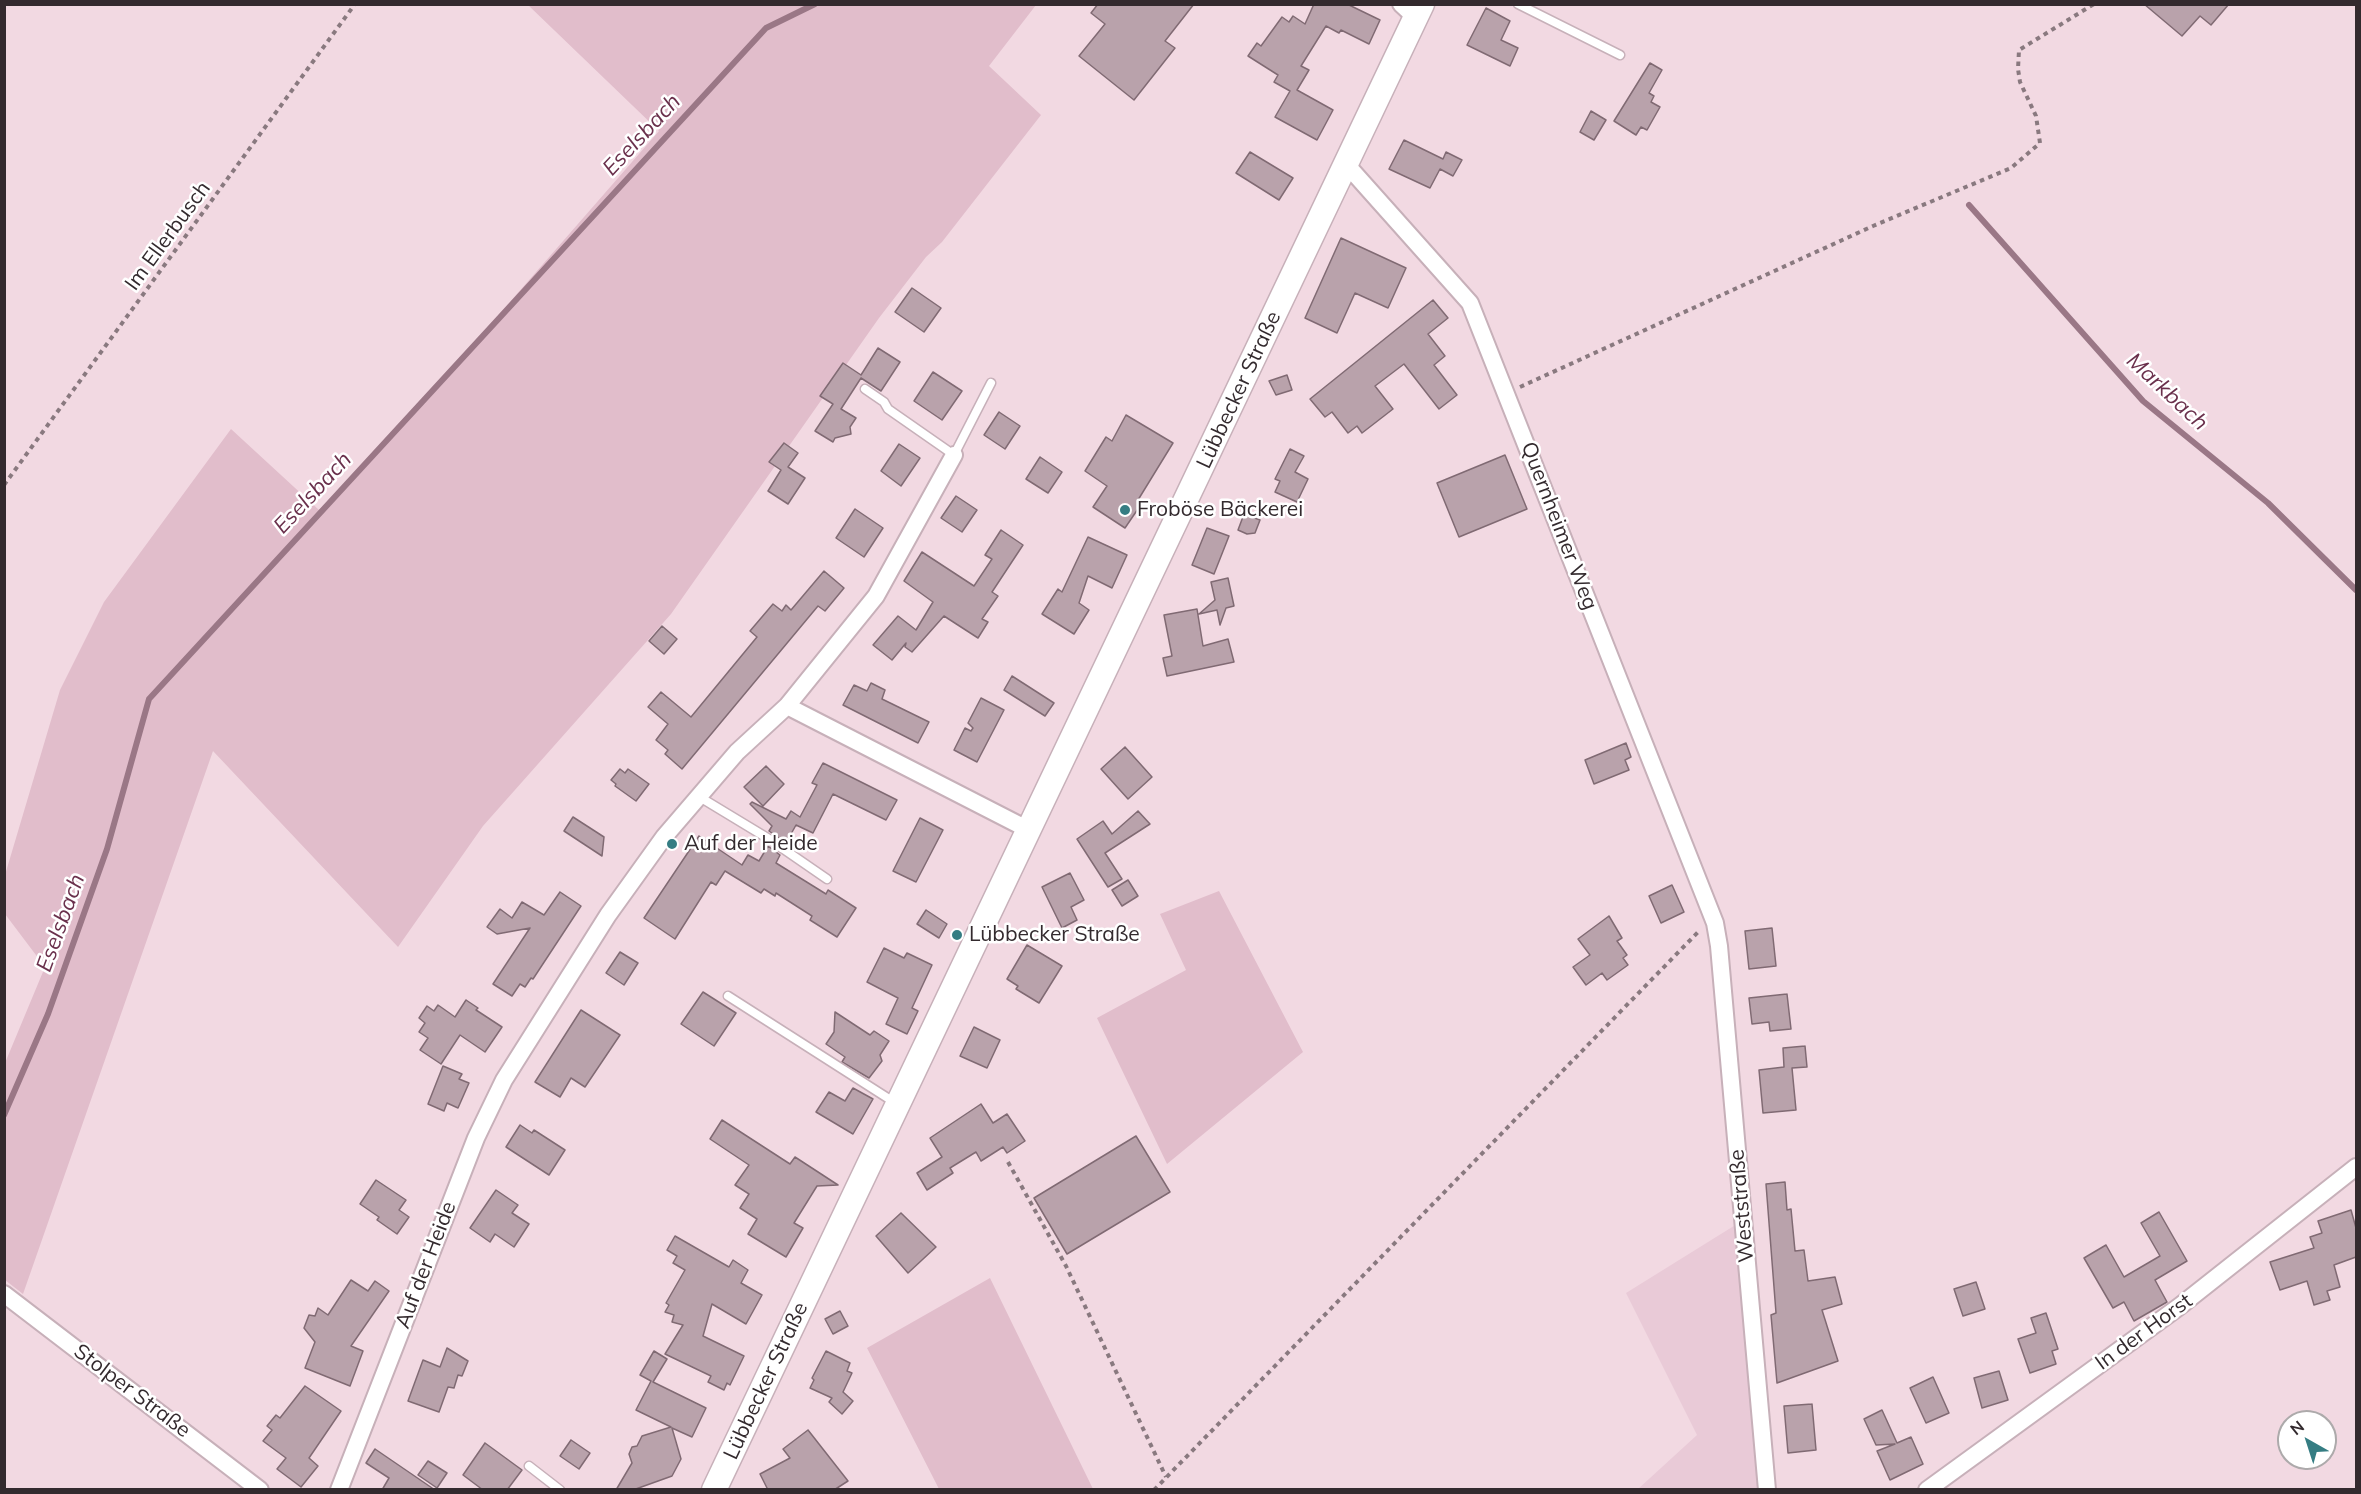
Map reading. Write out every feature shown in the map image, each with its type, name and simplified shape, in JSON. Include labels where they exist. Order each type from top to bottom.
[{"type":"main road","name":"Lübbecker Straße","points":[[714,1490],[1346,164],[1413,9]]},
{"type":"street","name":"Quernheimer Weg","points":[[1346,164],[1470,303],[1715,923]]},
{"type":"street","name":"Auf der Heide","points":[[339,1490],[476,1138],[504,1080],[608,915],[664,837],[737,752],[787,706],[876,596],[954,455]]},
{"type":"street","points":[[787,706],[1029,830]]},
{"type":"street","name":"Weststraße","points":[[1715,923],[1719,946],[1767,1490]]},
{"type":"street","name":"In der Horst","points":[[1927,1490],[2180,1306],[2356,1167]]},
{"type":"street","name":"Stolper Straße","points":[[4,1294],[260,1490]]},
{"type":"lane","points":[[1518,4],[1620,55]]},
{"type":"lane","points":[[865,389],[884,402],[888,409],[954,455],[991,383]]},
{"type":"lane","points":[[698,796],[769,838],[827,879]]},
{"type":"lane","points":[[728,996],[897,1104]]},
{"type":"lane","points":[[529,1466],[560,1490]]},
{"type":"path","name":"Im Ellerbusch","points":[[4,485],[355,4]]},
{"type":"path","points":[[1506,393],[1873,226],[2011,168],[2040,143],[2036,116],[2020,82],[2019,50],[2094,4]]},
{"type":"path","points":[[1154,1490],[1699,930],[1715,923]]},
{"type":"path","points":[[1008,1162],[1066,1266],[1166,1477]]},
{"type":"shaded area","points":[[528,5],[1036,5],[989,66],[1041,115],[942,242],[926,257],[879,318],[671,614],[483,826],[398,947],[213,751],[23,1294],[5,1280],[5,1063],[45,967],[5,914],[5,875],[60,690],[104,602],[231,429],[319,510],[407,420],[659,131]]},
{"type":"shaded area","points":[[1219,891],[1303,1052],[1167,1164],[1097,1018],[1186,970],[1160,914]]},
{"type":"shaded area","points":[[1737,1224],[1758,1489],[1638,1489],[1697,1435],[1626,1293]]},
{"type":"shaded area","points":[[990,1278],[1093,1489],[939,1489],[867,1348]]},
{"type":"building","points":[[1098,4],[1194,4],[1165,41],[1175,48],[1134,100],[1079,56],[1105,24],[1091,13]]},
{"type":"building","points":[[1314,4],[1347,4],[1380,20],[1369,44],[1341,30],[1339,33],[1326,26],[1301,66],[1309,70],[1297,90],[1333,110],[1317,140],[1275,117],[1290,91],[1274,82],[1278,75],[1248,56],[1257,43],[1261,46],[1282,17],[1289,22],[1293,16],[1305,24]]},
{"type":"building","points":[[2144,4],[2229,4],[2211,25],[2200,16],[2182,36]]},
{"type":"building","points":[[1486,8],[1510,21],[1501,40],[1518,48],[1510,66],[1467,45]]},
{"type":"building","points":[[1650,63],[1662,70],[1649,93],[1654,96],[1651,102],[1660,107],[1647,130],[1641,127],[1636,135],[1614,121]]},
{"type":"building","points":[[1591,111],[1606,120],[1594,140],[1580,132]]},
{"type":"building","points":[[1404,140],[1443,159],[1446,152],[1462,160],[1453,176],[1440,169],[1430,188],[1389,169]]},
{"type":"building","points":[[1250,152],[1293,178],[1279,200],[1236,173]]},
{"type":"building","points":[[1341,238],[1406,268],[1388,308],[1355,293],[1337,333],[1305,318]]},
{"type":"building","points":[[912,288],[941,308],[924,332],[895,312]]},
{"type":"building","points":[[1433,300],[1448,318],[1428,334],[1445,356],[1434,365],[1457,395],[1439,409],[1404,364],[1375,386],[1393,409],[1362,433],[1357,426],[1348,433],[1332,412],[1325,417],[1310,399]]},
{"type":"building","points":[[878,348],[900,362],[881,391],[861,378],[841,409],[856,418],[850,427],[851,434],[835,438],[833,442],[815,431],[833,404],[820,396],[843,363],[861,375]]},
{"type":"building","points":[[933,372],[962,391],[942,420],[914,401]]},
{"type":"building","points":[[1287,375],[1292,390],[1276,395],[1269,381]]},
{"type":"building","points":[[999,412],[1020,426],[1005,449],[984,435]]},
{"type":"building","points":[[1126,415],[1173,443],[1138,500],[1142,503],[1125,528],[1093,507],[1107,486],[1085,471],[1106,437],[1112,441]]},
{"type":"building","points":[[784,443],[798,453],[788,467],[805,478],[788,504],[768,491],[781,470],[769,462]]},
{"type":"building","points":[[899,444],[920,458],[901,486],[881,471]]},
{"type":"building","points":[[1290,449],[1304,456],[1295,472],[1308,479],[1297,502],[1275,492],[1280,481],[1275,479]]},
{"type":"building","points":[[1505,455],[1527,509],[1459,537],[1437,483]]},
{"type":"building","points":[[1040,457],[1062,472],[1048,493],[1026,479]]},
{"type":"building","points":[[956,496],[977,510],[962,532],[941,518]]},
{"type":"building","points":[[855,509],[883,528],[864,557],[836,538]]},
{"type":"building","points":[[1244,514],[1260,520],[1255,533],[1247,534],[1238,530]]},
{"type":"building","points":[[1207,528],[1229,536],[1214,574],[1192,565]]},
{"type":"building","points":[[1001,530],[1023,545],[992,592],[998,596],[982,619],[988,622],[978,638],[944,616],[912,652],[905,647],[906,643],[892,660],[873,645],[898,616],[916,630],[933,602],[904,581],[922,552],[974,586],[992,559],[985,555]]},
{"type":"building","points":[[1088,537],[1127,555],[1112,588],[1088,576],[1079,603],[1089,610],[1074,634],[1042,614],[1058,589],[1062,592]]},
{"type":"building","points":[[824,571],[844,588],[825,611],[818,606],[682,769],[665,754],[668,750],[656,740],[668,724],[648,707],[661,692],[691,717],[757,637],[750,631],[773,604],[782,611],[786,605],[791,610]]},
{"type":"building","points":[[1228,578],[1234,606],[1226,608],[1220,625],[1217,610],[1199,614],[1215,600],[1211,582]]},
{"type":"building","points":[[1197,609],[1203,646],[1228,639],[1234,662],[1167,676],[1163,658],[1172,656],[1164,615]]},
{"type":"building","points":[[662,626],[677,639],[664,654],[649,641]]},
{"type":"building","points":[[1012,676],[1054,703],[1045,716],[1004,690]]},
{"type":"building","points":[[871,683],[885,690],[882,699],[929,722],[918,743],[843,705],[854,685],[867,691]]},
{"type":"building","points":[[981,698],[1004,710],[977,762],[954,750],[965,728],[971,731],[973,728],[968,723]]},
{"type":"building","points":[[1626,743],[1631,757],[1625,760],[1629,770],[1594,784],[1585,760]]},
{"type":"building","points":[[1125,747],[1152,777],[1128,799],[1101,769]]},
{"type":"building","points":[[823,763],[897,800],[886,820],[833,794],[813,833],[796,825],[786,843],[769,831],[772,826],[750,804],[752,802],[786,819],[791,811],[800,817],[817,785],[812,783]]},
{"type":"building","points":[[766,766],[784,784],[763,806],[744,787]]},
{"type":"building","points":[[620,769],[625,773],[628,769],[649,784],[636,801],[615,786],[616,784],[611,780]]},
{"type":"building","points":[[1138,811],[1150,824],[1105,853],[1122,879],[1108,887],[1077,839],[1103,821],[1112,834]]},
{"type":"building","points":[[573,817],[604,837],[602,856],[564,831]]},
{"type":"building","points":[[920,818],[943,830],[916,882],[893,871]]},
{"type":"building","points":[[699,836],[742,865],[748,855],[759,861],[768,846],[780,855],[776,863],[826,894],[828,890],[856,908],[837,937],[810,920],[812,916],[776,893],[775,896],[764,889],[761,893],[725,871],[716,885],[711,882],[675,939],[644,918]]},
{"type":"building","points":[[1070,873],[1084,900],[1071,907],[1077,920],[1062,928],[1042,887]]},
{"type":"building","points":[[1128,880],[1138,896],[1122,906],[1112,890]]},
{"type":"building","points":[[1672,885],[1684,912],[1661,923],[1649,896]]},
{"type":"building","points":[[560,892],[581,906],[533,979],[531,978],[525,987],[520,984],[512,996],[493,984],[530,928],[497,934],[487,927],[500,909],[512,918],[522,902],[544,915]]},
{"type":"building","points":[[926,910],[947,924],[939,938],[917,924]]},
{"type":"building","points":[[1609,916],[1622,938],[1617,941],[1627,955],[1623,958],[1628,965],[1607,980],[1602,973],[1586,985],[1573,967],[1590,955],[1578,939]]},
{"type":"building","points":[[1772,928],[1776,966],[1749,969],[1745,931]]},
{"type":"building","points":[[1027,945],[1062,966],[1039,1003],[1016,989],[1018,986],[1007,979]]},
{"type":"building","points":[[884,948],[904,958],[907,953],[932,965],[912,1008],[918,1011],[907,1034],[886,1024],[898,998],[867,982]]},
{"type":"building","points":[[620,952],[638,963],[624,985],[606,973]]},
{"type":"building","points":[[703,992],[736,1013],[714,1046],[681,1024]]},
{"type":"building","points":[[1787,994],[1791,1029],[1770,1031],[1769,1022],[1752,1024],[1749,998]]},
{"type":"building","points":[[466,1000],[478,1008],[476,1010],[502,1027],[485,1052],[460,1035],[441,1064],[420,1050],[428,1038],[419,1032],[425,1023],[419,1018],[427,1006],[434,1011],[438,1005],[455,1017]]},
{"type":"building","points":[[581,1010],[620,1035],[585,1087],[571,1078],[560,1097],[535,1082]]},
{"type":"building","points":[[835,1012],[870,1035],[874,1031],[889,1041],[880,1055],[882,1061],[869,1078],[842,1062],[845,1057],[826,1044],[834,1032]]},
{"type":"building","points":[[974,1027],[1000,1040],[987,1068],[960,1056]]},
{"type":"building","points":[[1805,1046],[1807,1067],[1792,1068],[1796,1110],[1763,1113],[1759,1070],[1784,1067],[1783,1048]]},
{"type":"building","points":[[443,1066],[462,1074],[459,1079],[469,1083],[458,1108],[447,1103],[444,1111],[428,1104]]},
{"type":"building","points":[[853,1088],[873,1099],[853,1134],[816,1112],[829,1092],[845,1101]]},
{"type":"building","points":[[981,1104],[993,1123],[1007,1114],[1025,1141],[1007,1153],[1003,1147],[981,1161],[976,1152],[950,1168],[953,1173],[927,1190],[917,1173],[942,1157],[930,1138]]},
{"type":"building","points":[[722,1120],[790,1164],[795,1157],[838,1185],[817,1186],[794,1223],[803,1228],[786,1257],[748,1234],[757,1219],[740,1208],[749,1194],[735,1185],[749,1165],[710,1139]]},
{"type":"building","points":[[520,1125],[532,1133],[534,1130],[565,1150],[549,1175],[506,1147]]},
{"type":"building","points":[[1136,1136],[1170,1192],[1067,1254],[1034,1198]]},
{"type":"building","points":[[376,1180],[406,1200],[399,1210],[409,1217],[397,1234],[377,1220],[379,1217],[360,1204]]},
{"type":"building","points":[[1785,1182],[1787,1210],[1791,1209],[1795,1251],[1804,1250],[1808,1281],[1835,1277],[1842,1304],[1822,1310],[1838,1361],[1777,1383],[1771,1315],[1776,1313],[1766,1184]]},
{"type":"building","points":[[496,1190],[518,1205],[512,1213],[529,1224],[514,1247],[495,1234],[490,1242],[470,1228]]},
{"type":"building","points":[[2351,1210],[2356,1228],[2356,1257],[2334,1265],[2340,1287],[2327,1291],[2330,1300],[2314,1305],[2307,1281],[2280,1290],[2270,1262],[2314,1248],[2310,1237],[2322,1233],[2318,1221]]},
{"type":"building","points":[[2159,1212],[2187,1261],[2155,1280],[2167,1302],[2134,1321],[2124,1302],[2113,1308],[2084,1258],[2106,1245],[2124,1277],[2160,1256],[2141,1223]]},
{"type":"building","points":[[901,1213],[936,1247],[908,1273],[876,1236]]},
{"type":"building","points":[[675,1236],[729,1267],[733,1260],[748,1270],[741,1283],[762,1295],[746,1324],[712,1304],[703,1336],[744,1356],[730,1385],[727,1383],[724,1390],[708,1382],[711,1376],[665,1354],[683,1325],[672,1322],[674,1315],[665,1312],[669,1305],[666,1303],[685,1270],[673,1263],[677,1256],[667,1250]]},
{"type":"building","points":[[351,1280],[368,1291],[375,1281],[389,1291],[351,1346],[363,1351],[350,1386],[305,1368],[315,1342],[304,1328],[309,1315],[315,1316],[318,1308],[328,1315]]},
{"type":"building","points":[[1976,1282],[1985,1309],[1963,1316],[1954,1289]]},
{"type":"building","points":[[840,1311],[848,1326],[833,1334],[825,1319]]},
{"type":"building","points":[[2046,1313],[2058,1349],[2052,1351],[2056,1364],[2030,1373],[2018,1339],[2036,1333],[2031,1318]]},
{"type":"building","points":[[447,1348],[468,1361],[462,1376],[458,1375],[454,1388],[448,1387],[439,1412],[408,1401],[423,1360],[440,1367]]},
{"type":"building","points":[[654,1351],[667,1359],[653,1382],[706,1408],[692,1437],[672,1428],[681,1459],[672,1476],[633,1490],[616,1490],[632,1463],[629,1454],[632,1447],[637,1446],[642,1436],[671,1427],[636,1410],[651,1381],[640,1375]]},
{"type":"building","points":[[826,1351],[850,1363],[847,1371],[852,1373],[843,1392],[853,1401],[842,1414],[829,1402],[832,1398],[810,1388],[814,1380],[812,1378]]},
{"type":"building","points":[[1999,1371],[2008,1400],[1982,1408],[1974,1378]]},
{"type":"building","points":[[1933,1377],[1949,1413],[1926,1423],[1910,1388]]},
{"type":"building","points":[[305,1386],[341,1411],[309,1458],[318,1466],[301,1487],[277,1469],[286,1458],[263,1441],[272,1430],[267,1426],[276,1415],[280,1418]]},
{"type":"building","points":[[1812,1404],[1816,1450],[1788,1453],[1784,1406]]},
{"type":"building","points":[[1882,1410],[1897,1443],[1911,1437],[1923,1464],[1890,1480],[1877,1451],[1895,1444],[1876,1445],[1864,1419]]},
{"type":"building","points":[[808,1430],[848,1481],[834,1490],[768,1490],[760,1474],[790,1458],[783,1449]]},
{"type":"building","points":[[571,1440],[590,1453],[579,1469],[560,1456]]},
{"type":"building","points":[[485,1443],[522,1470],[507,1490],[483,1490],[463,1475]]},
{"type":"building","points":[[375,1449],[435,1490],[382,1490],[389,1478],[366,1463]]},
{"type":"building","points":[[428,1461],[447,1473],[437,1488],[418,1475]]},
{"type":"waterway","name":"Eselsbach","points":[[4,1115],[48,1014],[107,849],[149,699],[766,28],[815,4]]},
{"type":"waterway","name":"Markbach","points":[[1969,205],[2143,401],[2268,503],[2356,590]]},
{"type":"place","name":"Froböse Bäckerei","points":[[1125,510]]},
{"type":"place","name":"Auf der Heide","points":[[672,844]]},
{"type":"place","name":"Lübbecker Straße","points":[[957,935]]}]
